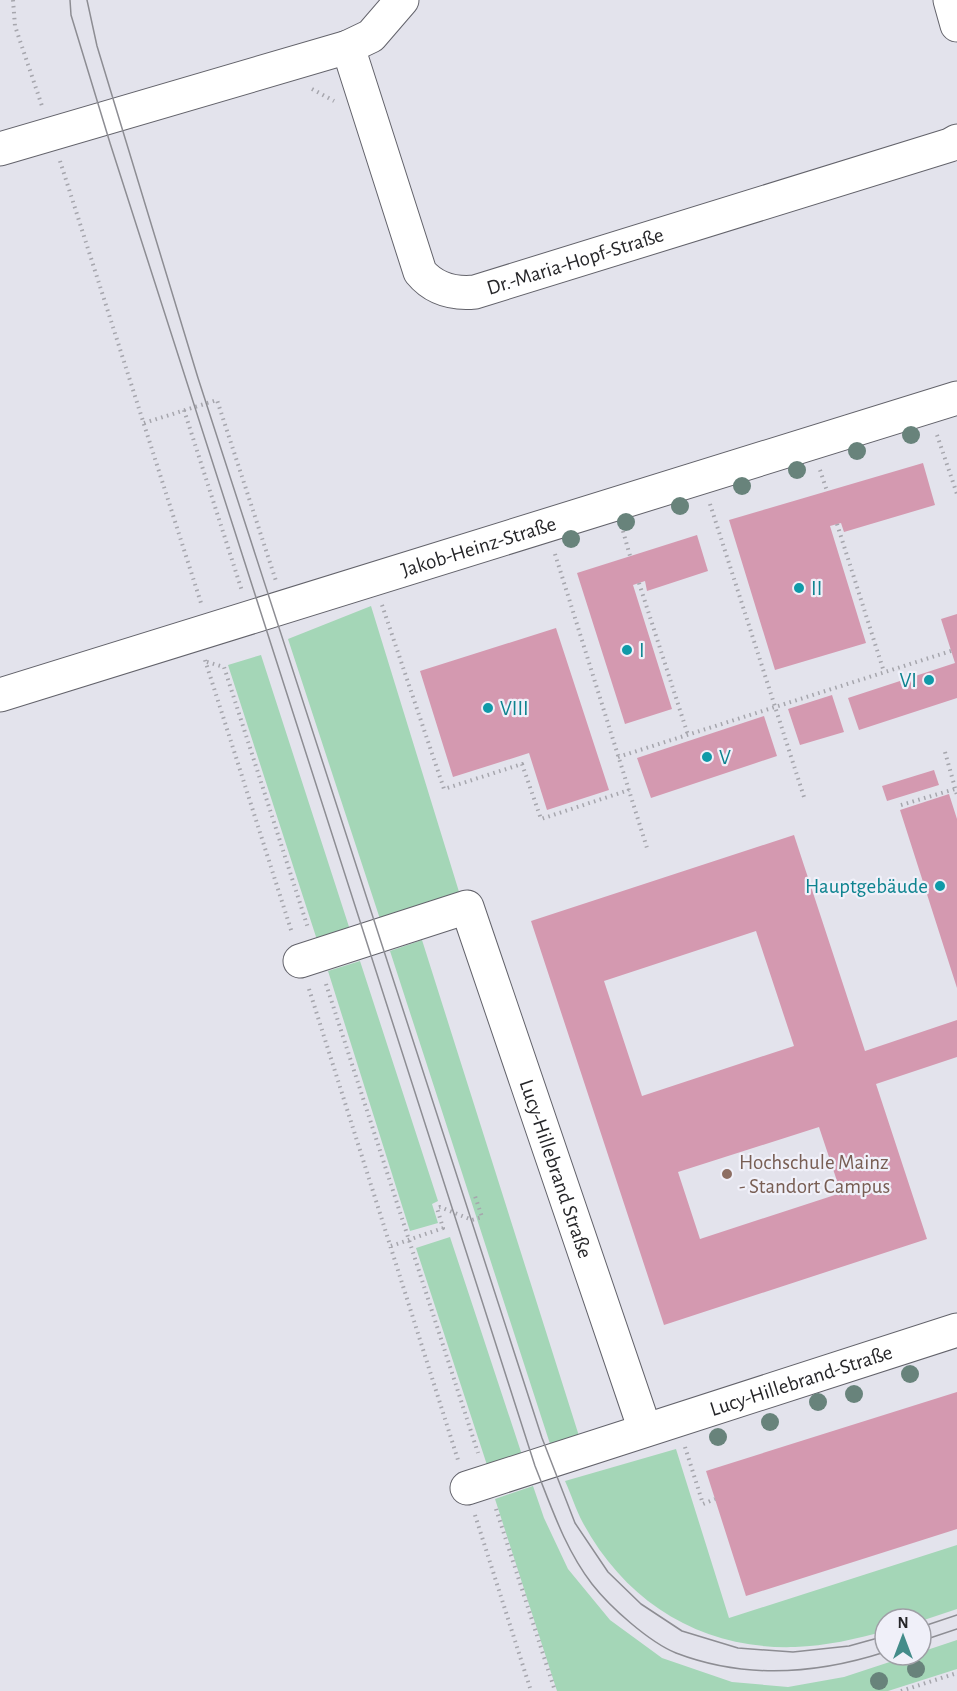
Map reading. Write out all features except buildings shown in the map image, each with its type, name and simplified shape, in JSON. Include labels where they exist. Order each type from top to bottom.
[{"type":"street","points":[[0,149],[348,47],[371,36],[402,0]]},
{"type":"street","points":[[950,0],[957,25]]},
{"type":"street","name":"Dr.-Maria-Hopf-Straße","points":[[348,47],[420,272],[427,280],[447,290],[460,293],[486,288],[957,141]]},
{"type":"street","name":"Jakob-Heinz-Straße","points":[[0,694],[204,641],[250,618],[942,403]]},
{"type":"street","name":"Lucy-Hillebrand Straße","points":[[309,958],[467,907],[645,1430]]},
{"type":"street","name":"Lucy-Hillebrand-Straße","points":[[477,1484],[957,1330]]},
{"type":"path","points":[[13,0],[15,27],[144,423],[204,641],[309,958],[409,1239],[477,1484],[531,1691]]},
{"type":"path","points":[[144,423],[217,400],[267,555]]},
{"type":"path","points":[[942,403],[957,494]]},
{"type":"path","points":[[184,410],[250,618]]},
{"type":"path","points":[[702,477],[804,797]]},
{"type":"path","points":[[837,524],[884,672]]},
{"type":"path","points":[[546,526],[647,848]]},
{"type":"path","points":[[373,579],[444,789],[522,764],[541,819],[629,790]]},
{"type":"path","points":[[639,583],[688,735]]},
{"type":"path","points":[[204,641],[224,667],[391,1246],[555,1691]]},
{"type":"path","points":[[618,757],[951,651]]},
{"type":"path","points":[[945,752],[957,795]]},
{"type":"path","points":[[901,805],[955,789]]},
{"type":"path","points":[[391,1246],[443,1228],[437,1208],[440,1207],[472,1220],[482,1217],[475,1196]]},
{"type":"path","points":[[676,1420],[704,1504],[715,1499]]},
{"type":"path","points":[[901,1691],[957,1673]]},
{"type":"green space","points":[[371,606],[460,895],[380,919],[288,639]]},
{"type":"green space","points":[[261,655],[351,933],[318,943],[228,665]]},
{"type":"green space","points":[[422,940],[579,1436],[551,1447],[390,951]]},
{"type":"green space","points":[[360,961],[438,1201],[432,1204],[438,1223],[410,1231],[328,971]]},
{"type":"green space","points":[[450,1237],[522,1455],[487,1465],[416,1248]]},
{"type":"green space","points":[[676,1449],[729,1618],[957,1545],[957,1609],[933,1617],[933,1607],[873,1607],[873,1634],[841,1642],[795,1647],[761,1646],[729,1640],[699,1630],[671,1616],[645,1599],[622,1577],[601,1552],[583,1523],[565,1481]]},
{"type":"green space","points":[[533,1486],[544,1518],[568,1569],[610,1620],[662,1658],[732,1682],[788,1687],[844,1677],[874,1667],[933,1667],[933,1648],[957,1640],[957,1669],[888,1691],[557,1691],[495,1499]]},
{"type":"tram line","points":[[70,0],[71,15],[110,143],[535,1466],[566,1542],[582,1571],[609,1603],[654,1641],[676,1653],[728,1667],[754,1670],[807,1669],[873,1655]]},
{"type":"tram line","points":[[87,0],[97,46],[198,378],[542,1438],[575,1523],[608,1572],[641,1604],[682,1631],[738,1648],[793,1652],[849,1646],[873,1639]]},
{"type":"tram line","points":[[933,1623],[957,1615]]},
{"type":"tram line","points":[[933,1637],[957,1629]]},
{"type":"place","name":"II","points":[[799,588]]},
{"type":"place","name":"I","points":[[627,650]]},
{"type":"place","name":"VI","points":[[929,680]]},
{"type":"place","name":"VIII","points":[[488,708]]},
{"type":"place","name":"V","points":[[707,757]]},
{"type":"place","name":"Hauptgebäude","points":[[940,886]]},
{"type":"place","name":"Hochschule Mainz - Standort Campus","points":[[727,1174]]}]
